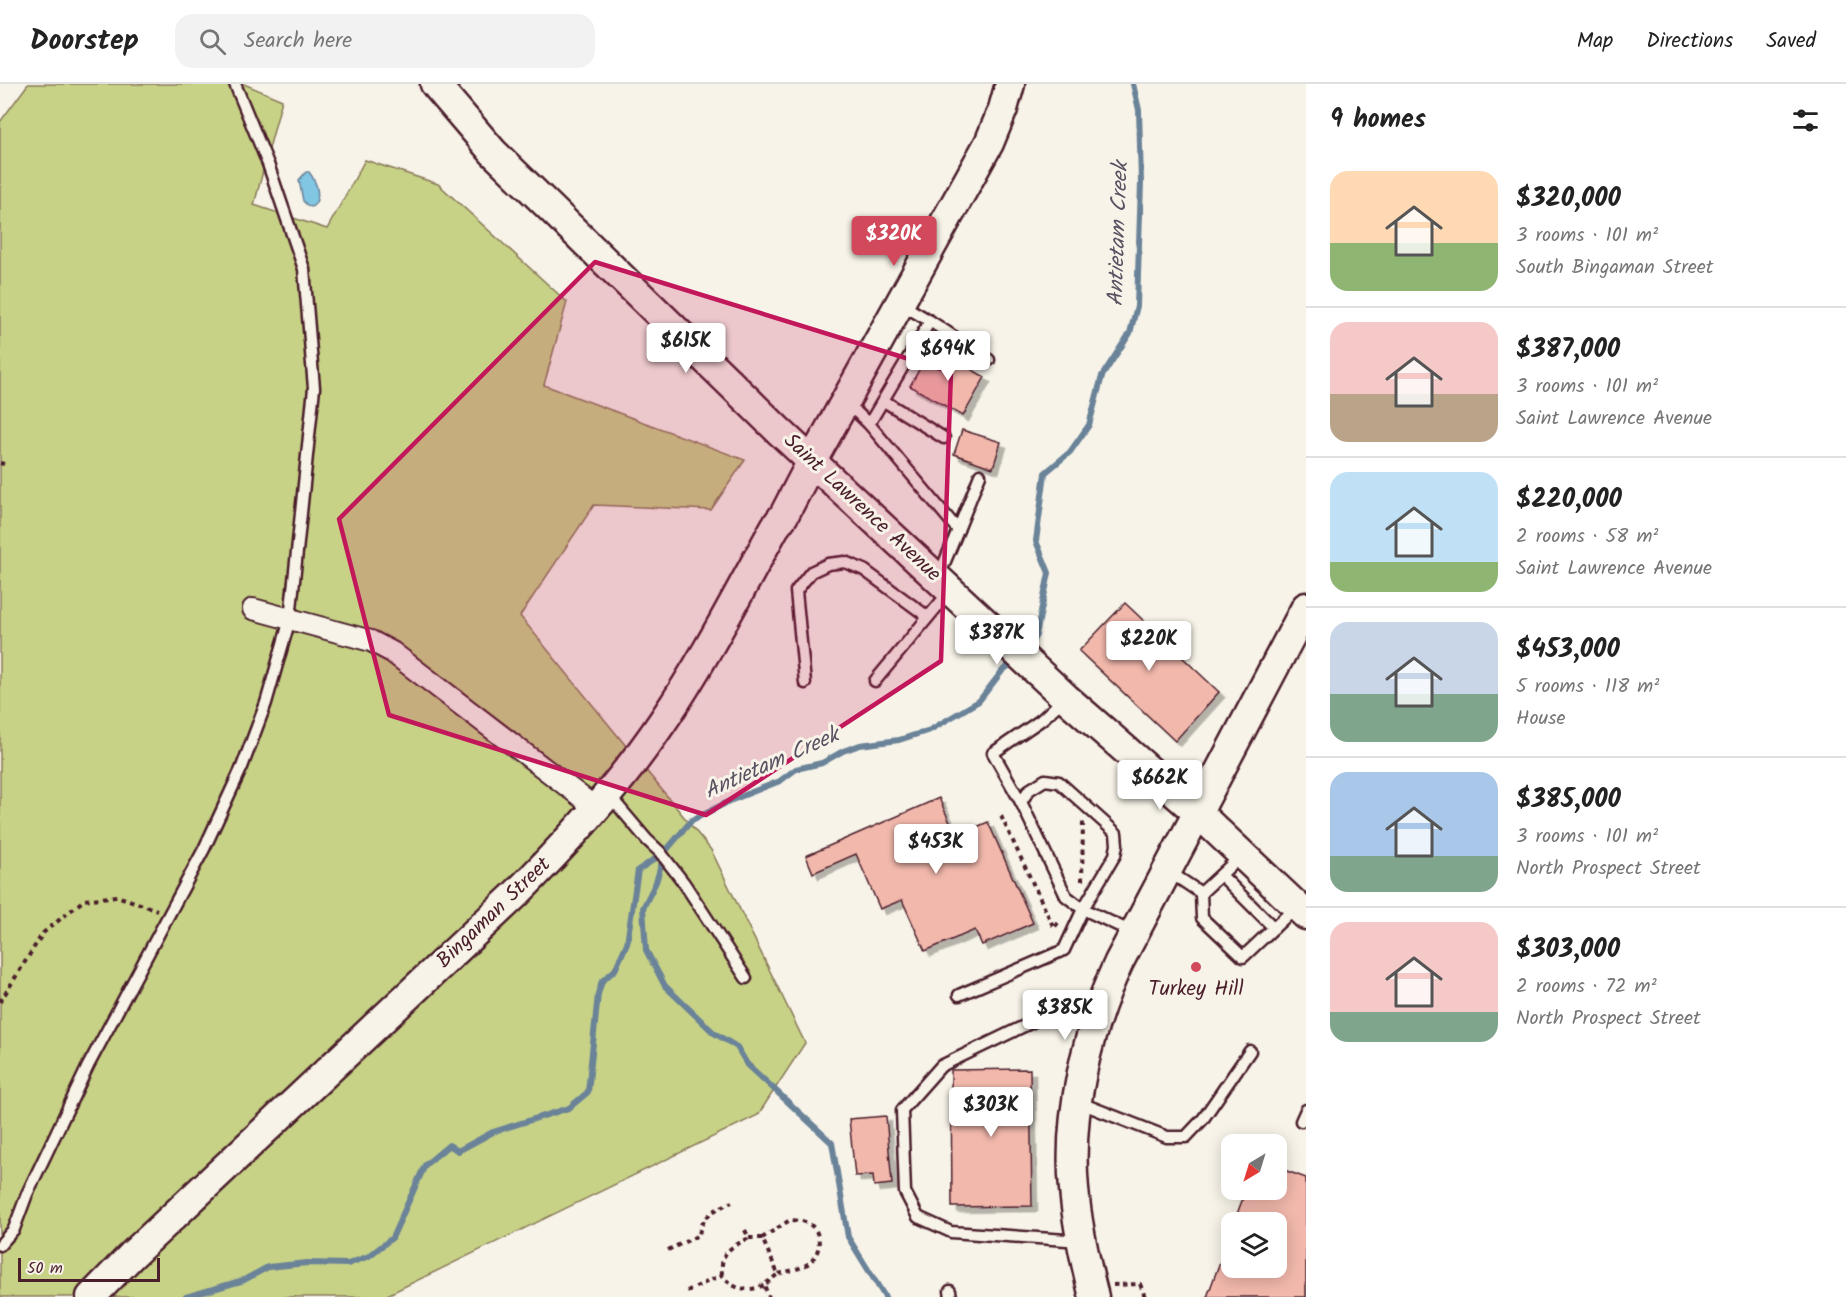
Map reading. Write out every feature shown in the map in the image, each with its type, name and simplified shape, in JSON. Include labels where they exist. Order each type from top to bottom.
[{"type":"street","name":"Saint Lawrence Avenue","points":[[435,84],[471,128],[524,183],[812,461],[1043,677],[1198,813],[1301,910]]},
{"type":"street","name":"Bingaman Street","points":[[91,1297],[132,1255],[515,895],[555,856],[603,802],[664,720],[784,515],[988,143],[1003,109],[1010,84]]},
{"type":"street","points":[[1093,1291],[1081,1241],[1074,1187],[1074,1140],[1087,1050],[1104,998],[1134,934],[1306,607]]},
{"type":"street","points":[[253,609],[371,641],[392,652],[603,802]]},
{"type":"lane","points":[[0,1245],[14,1229],[27,1194],[88,1066],[204,849],[242,767],[266,704],[290,619],[314,388],[304,269],[268,164],[235,84]]},
{"type":"lane","points":[[900,303],[989,360]]},
{"type":"lane","points":[[869,424],[930,321]]},
{"type":"lane","points":[[884,401],[944,438]]},
{"type":"lane","points":[[846,402],[869,424],[958,530]]},
{"type":"lane","points":[[875,681],[928,617],[944,584],[958,530],[980,475]]},
{"type":"lane","points":[[806,684],[796,591],[811,572],[828,564],[844,562],[864,570],[928,617]]},
{"type":"lane","points":[[1066,698],[1041,720],[993,753],[1021,802],[1066,896],[1083,909],[1134,934]]},
{"type":"lane","points":[[959,995],[1064,950],[1083,909],[1115,855],[1116,833],[1059,782],[1045,780],[1029,790],[1021,802]]},
{"type":"lane","points":[[603,802],[666,860],[746,978]]},
{"type":"lane","points":[[1201,893],[1242,855]]},
{"type":"lane","points":[[1167,871],[1201,893]]},
{"type":"lane","points":[[1221,875],[1274,928]]},
{"type":"lane","points":[[1201,893],[1202,918],[1243,957],[1274,928],[1301,910]]},
{"type":"lane","points":[[1081,1241],[951,1232],[918,1216],[905,1192],[902,1110],[941,1066],[1072,1003],[1104,998]]},
{"type":"lane","points":[[1078,1102],[1167,1137],[1186,1137],[1203,1119],[1250,1051]]},
{"type":"lane","points":[[1301,1121],[1306,1110]]},
{"type":"path","points":[[0,1002],[43,933],[84,900],[117,896],[169,914]]},
{"type":"path","points":[[668,1250],[699,1235],[700,1227],[711,1212],[732,1202]]},
{"type":"path","points":[[790,1220],[806,1222],[816,1231],[820,1241],[817,1253],[809,1264],[778,1274],[764,1286],[756,1289],[741,1289],[728,1283],[722,1275],[722,1258],[729,1249],[749,1238],[762,1238],[790,1220]]},
{"type":"path","points":[[745,1230],[749,1238]]},
{"type":"path","points":[[762,1238],[778,1274]]},
{"type":"path","points":[[687,1291],[722,1275]]},
{"type":"path","points":[[1093,1291],[1140,1284],[1145,1297]]},
{"type":"path","points":[[764,1286],[769,1297]]},
{"type":"highlighted area","points":[[595,262],[951,372],[941,661],[706,815],[389,715],[339,519]]},
{"type":"green space","points":[[28,84],[244,84],[282,100],[254,205],[327,229],[365,160],[438,184],[567,302],[544,385],[745,460],[711,510],[594,505],[520,616],[711,850],[805,1043],[758,1115],[383,1297],[0,1297],[0,122]]},
{"type":"water","points":[[306,172],[312,176],[318,194],[312,207],[303,201],[299,180]]},
{"type":"building","points":[[932,347],[985,377],[963,416],[910,386]]},
{"type":"building","points":[[962,430],[1001,442],[993,468],[954,454]]},
{"type":"building","points":[[1125,603],[1219,692],[1175,741],[1079,651]]},
{"type":"building","points":[[939,798],[956,836],[988,822],[1033,923],[982,945],[975,930],[925,951],[902,900],[880,909],[856,854],[813,873],[806,856]]},
{"type":"building","points":[[1030,1069],[1032,1206],[952,1207],[951,1070]]},
{"type":"building","points":[[886,1116],[892,1184],[874,1186],[873,1175],[855,1176],[849,1119]]},
{"type":"building","points":[[1287,1171],[1306,1178],[1306,1297],[1207,1297],[1221,1259],[1221,1278],[1287,1278],[1287,1212],[1238,1212],[1242,1200],[1287,1200]]},
{"type":"waterway","name":"Antietam Creek","points":[[1027,651],[1036,635],[1049,573],[1036,541],[1045,473],[1070,452],[1089,425],[1102,376],[1130,333],[1137,306],[1141,182],[1139,110],[1133,84]]},
{"type":"waterway","name":"Antietam Creek","points":[[186,1297],[244,1280],[268,1267],[307,1263],[348,1264],[369,1256],[392,1238],[425,1165],[449,1145],[458,1151],[493,1132],[569,1108],[588,1092],[598,994],[602,981],[615,970],[627,943],[638,870],[664,853],[692,820],[732,800],[780,781],[796,769],[822,763],[843,751],[860,745],[899,740],[930,730],[979,701],[1003,670],[1014,662]]},
{"type":"waterway","points":[[664,855],[656,882],[643,908],[646,950],[665,986],[714,1033],[737,1047],[747,1064],[832,1143],[848,1237],[885,1297]]},
{"type":"place","name":"Turkey Hill","points":[[1196,967]]}]
